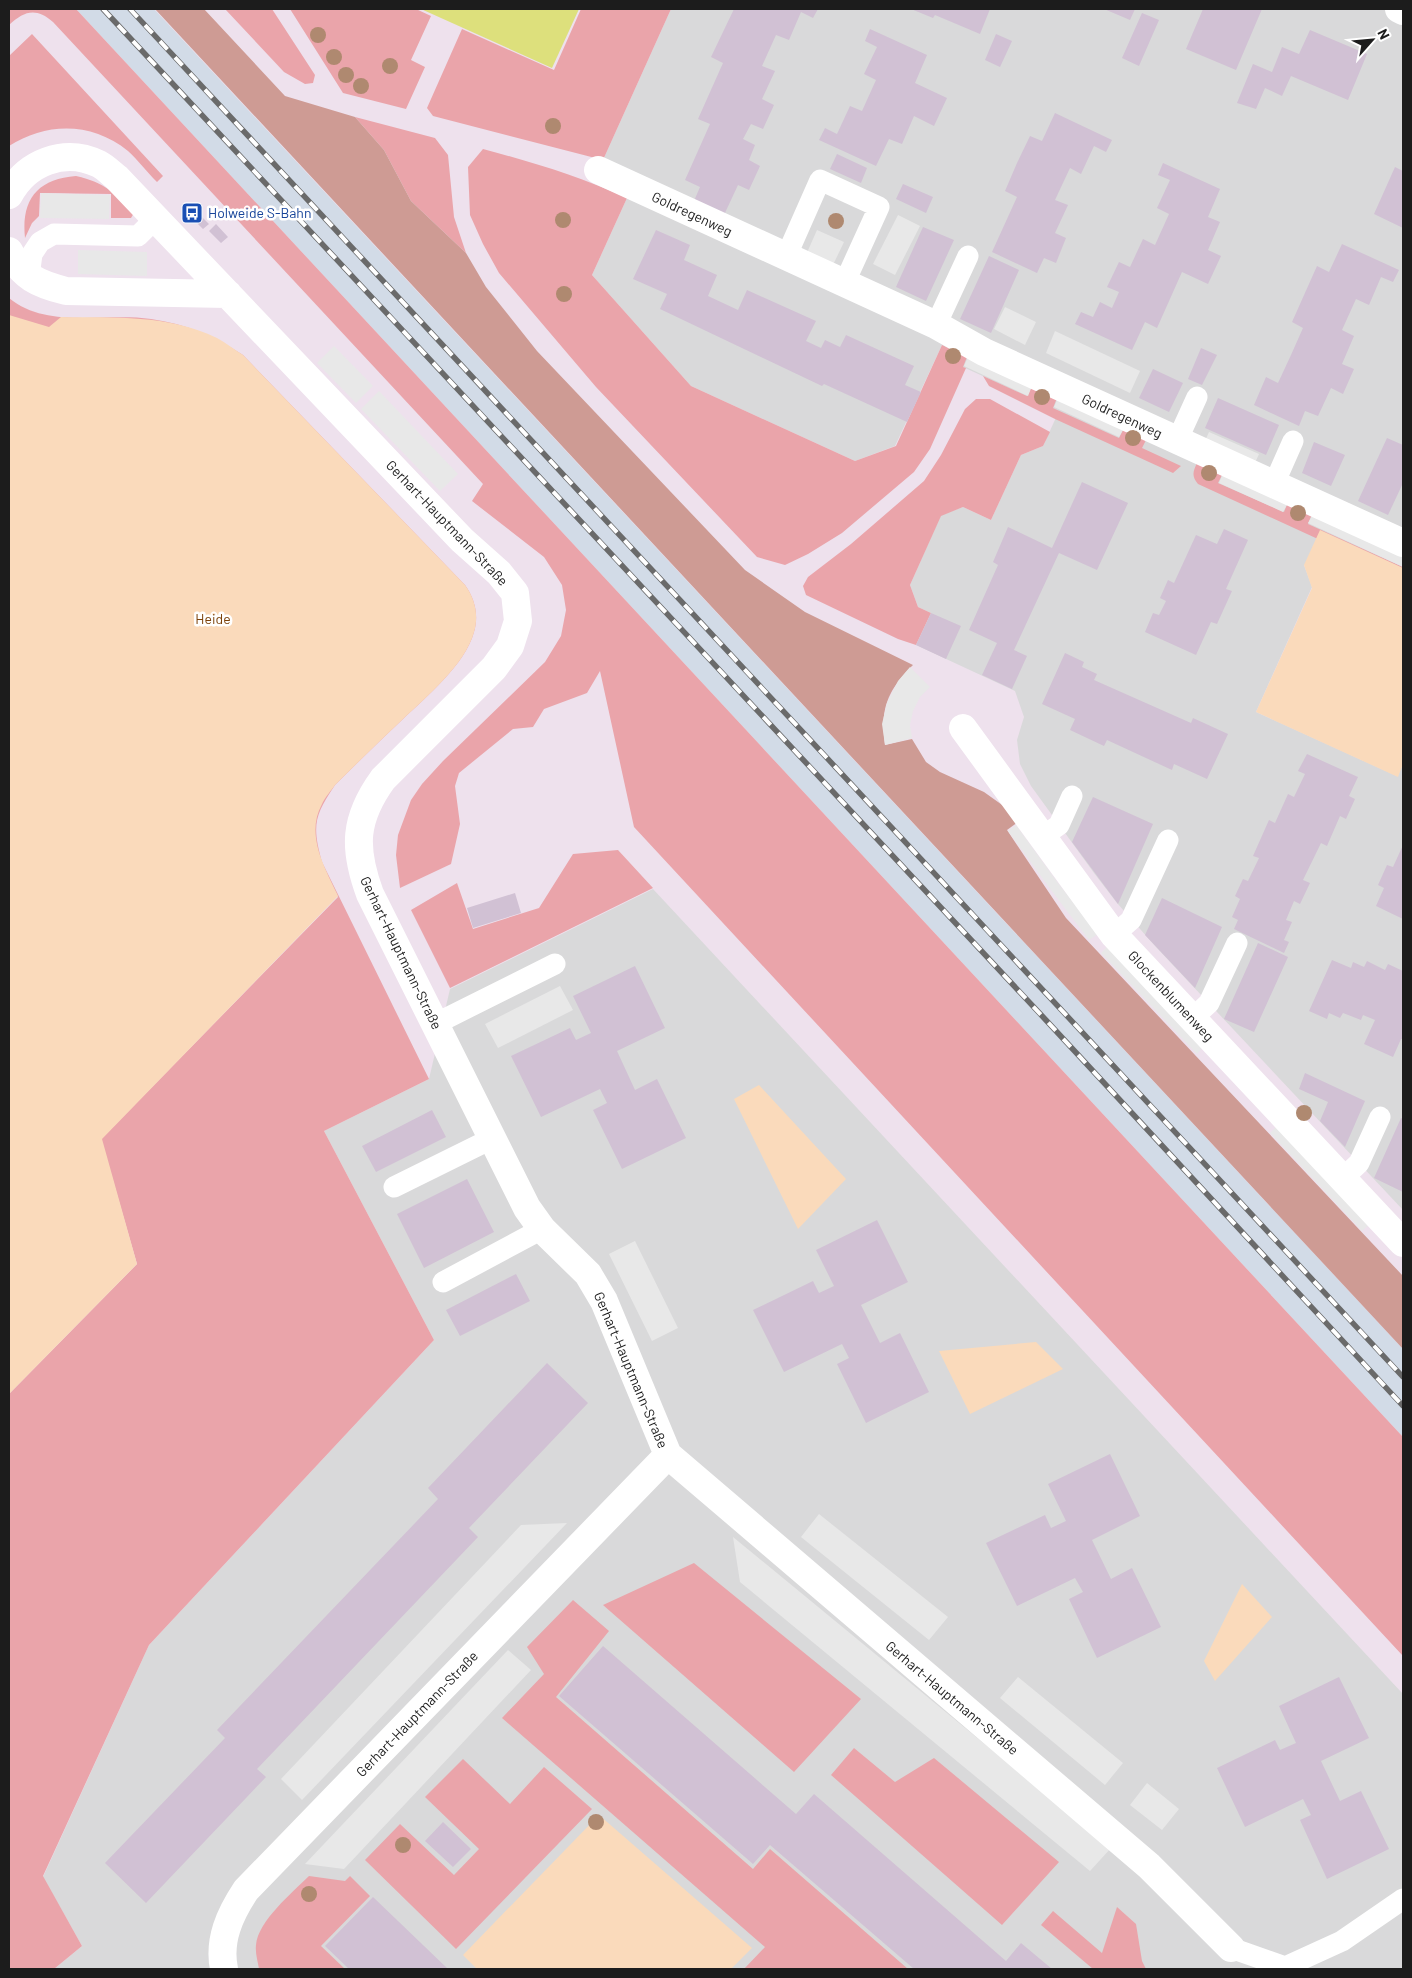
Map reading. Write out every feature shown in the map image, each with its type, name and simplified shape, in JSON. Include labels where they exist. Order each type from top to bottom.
[{"type":"street","points":[[1399,9],[1403,11]]},
{"type":"street","name":"Gerhart-Hauptmann-Straße","points":[[11,186],[35,166],[56,158],[78,157],[100,164],[118,178],[462,540],[499,573],[515,593],[518,621],[510,646],[494,668],[383,779],[372,795],[364,812],[359,831],[358,851],[362,872],[370,894],[527,1208],[542,1229],[588,1274],[604,1301],[668,1455],[1149,1866],[1231,1948]]},
{"type":"street","name":"Goldregenweg","points":[[598,170],[936,326],[984,352],[1177,441],[1402,538]]},
{"type":"street","points":[[9,251],[16,264],[29,277],[43,285],[66,291],[228,294]]},
{"type":"street","name":"Glockenblumenweg","points":[[963,728],[1114,935],[1403,1243]]},
{"type":"street","name":"Gerhart-Hauptmann-Straße","points":[[224,1969],[222,1948],[225,1931],[233,1909],[246,1890],[668,1455]]},
{"type":"lane","points":[[786,257],[820,180],[879,207],[844,284]]},
{"type":"lane","points":[[29,277],[32,254],[40,242],[54,234],[138,236],[156,218]]},
{"type":"lane","points":[[936,326],[968,256]]},
{"type":"lane","points":[[1177,441],[1197,397]]},
{"type":"lane","points":[[1274,484],[1293,441]]},
{"type":"lane","points":[[1042,837],[1059,825],[1072,796]]},
{"type":"lane","points":[[1114,935],[1131,920],[1168,840]]},
{"type":"lane","points":[[1192,1019],[1209,1003],[1237,943]]},
{"type":"lane","points":[[434,1024],[556,964]]},
{"type":"lane","points":[[1342,1179],[1359,1163],[1380,1117]]},
{"type":"lane","points":[[394,1187],[491,1139]]},
{"type":"lane","points":[[443,1282],[542,1229]]},
{"type":"lane","points":[[1231,1948],[1285,1968],[1342,1941],[1403,1899]]},
{"type":"shaded area","points":[[76,9],[154,9],[1403,1349],[1403,1437]]},
{"type":"shaded area","points":[[155,9],[204,9],[285,96],[355,117],[384,150],[411,201],[466,253],[486,287],[537,351],[745,570],[805,612],[913,665],[897,683],[887,701],[884,721],[885,745],[912,739],[926,762],[940,772],[984,792],[1005,807],[1018,822],[1007,830],[1066,918],[1403,1276],[1403,1349]]},
{"type":"shaded area","points":[[671,9],[1403,9],[1403,568],[1304,565],[1312,587],[1256,712],[1397,776],[1403,764],[1403,1210],[1156,947],[1117,903],[1094,873],[1031,786],[1020,764],[1017,740],[1024,717],[1015,691],[916,645],[931,613],[918,607],[910,585],[941,515],[963,507],[991,520],[1021,455],[1043,446],[1059,411],[963,367],[942,345],[895,446],[855,461],[691,386],[592,275],[637,176],[603,160]]},
{"type":"shaded area","points":[[41,193],[110,195],[109,219],[40,218]]},
{"type":"shaded area","points":[[898,215],[920,226],[895,275],[873,264]]},
{"type":"shaded area","points":[[817,230],[844,242],[832,267],[806,255]]},
{"type":"shaded area","points":[[78,250],[147,252],[147,276],[78,274]]},
{"type":"shaded area","points":[[1005,307],[1036,322],[1025,345],[994,329]]},
{"type":"shaded area","points":[[1055,331],[1140,371],[1130,393],[1046,353]]},
{"type":"shaded area","points":[[334,346],[373,386],[356,403],[317,363]]},
{"type":"shaded area","points":[[968,357],[1032,386],[1028,396],[964,366]]},
{"type":"shaded area","points":[[379,391],[458,474],[440,491],[361,409]]},
{"type":"shaded area","points":[[1058,398],[1124,428],[1119,437],[1054,407]]},
{"type":"shaded area","points":[[1209,432],[1259,454],[1254,465],[1204,443]]},
{"type":"shaded area","points":[[1223,473],[1288,503],[1283,512],[1219,483]]},
{"type":"shaded area","points":[[1313,514],[1403,555],[1403,567],[1308,523]]},
{"type":"shaded area","points":[[910,667],[930,687],[920,697],[913,711],[910,725],[912,738],[885,745],[882,724],[887,703],[898,681]]},
{"type":"shaded area","points":[[1016,825],[1098,934],[1089,940],[1048,886],[1008,831]]},
{"type":"shaded area","points":[[653,889],[1403,1694],[1403,1969],[54,1969],[82,1946],[43,1877],[149,1645],[434,1340],[324,1131],[429,1079],[450,989]]},
{"type":"shaded area","points":[[1108,946],[1204,1046],[1197,1054],[1101,953]]},
{"type":"shaded area","points":[[560,986],[573,1010],[498,1048],[485,1024]]},
{"type":"shaded area","points":[[1278,1125],[1371,1223],[1362,1231],[1270,1133]]},
{"type":"shaded area","points":[[635,1241],[678,1328],[652,1341],[609,1254]]},
{"type":"shaded area","points":[[819,1514],[948,1617],[929,1640],[801,1537]]},
{"type":"shaded area","points":[[567,1523],[302,1800],[281,1779],[521,1525]]},
{"type":"shaded area","points":[[733,1537],[1111,1848],[1090,1871],[740,1582]]},
{"type":"shaded area","points":[[508,1650],[531,1670],[344,1869],[305,1864]]},
{"type":"shaded area","points":[[1018,1677],[1123,1763],[1105,1785],[1000,1698]]},
{"type":"shaded area","points":[[1147,1783],[1179,1809],[1162,1830],[1130,1805]]},
{"type":"green space","points":[[9,9],[76,9],[1403,1437],[1403,1656],[634,827],[600,671],[587,693],[544,709],[533,727],[513,729],[459,773],[455,786],[460,824],[451,864],[400,888],[396,855],[398,835],[411,800],[422,784],[443,761],[545,662],[561,636],[566,610],[562,585],[544,557],[472,501],[483,484],[53,22],[41,14],[30,13],[25,14],[9,25]]},
{"type":"green space","points":[[225,9],[272,9],[315,75],[313,83],[305,84],[284,72]]},
{"type":"green space","points":[[290,9],[416,9],[431,16],[411,60],[425,67],[406,109],[343,93]]},
{"type":"green space","points":[[421,9],[579,9],[552,68]]},
{"type":"green space","points":[[581,9],[671,9],[603,160],[433,116],[427,108],[462,29],[554,70]]},
{"type":"green space","points":[[32,34],[163,176],[157,182],[128,151],[114,141],[85,130],[54,129],[24,138],[9,146],[9,56]]},
{"type":"green space","points":[[355,117],[435,138],[448,155],[454,217],[466,253],[411,201],[384,150]]},
{"type":"green space","points":[[483,149],[556,170],[627,198],[592,275],[691,386],[855,461],[896,446],[942,345],[967,357],[963,367],[966,368],[930,449],[914,472],[842,533],[808,554],[785,565],[757,557],[596,387],[499,273],[470,215],[468,167]]},
{"type":"green space","points":[[76,176],[95,182],[108,189],[134,213],[131,218],[111,218],[111,194],[40,193],[39,216],[32,223],[25,238],[24,225],[26,213],[29,202],[34,194],[51,182]]},
{"type":"green space","points":[[9,298],[24,308],[41,314],[59,317],[133,317],[164,321],[210,337],[243,355],[465,585],[474,602],[476,613],[474,632],[454,668],[433,691],[335,785],[319,813],[316,830],[322,862],[429,1079],[324,1131],[434,1340],[149,1645],[43,1876],[82,1946],[54,1969],[9,1969],[9,1394],[137,1264],[101,1139],[338,897],[9,363]]},
{"type":"green space","name":"Heide","points":[[9,315],[49,327],[61,317],[160,321],[198,330],[224,342],[243,355],[465,585],[474,602],[476,619],[474,632],[469,644],[444,680],[335,785],[323,801],[317,816],[316,839],[323,863],[338,896],[102,1139],[137,1264],[9,1394]]},
{"type":"green space","points":[[983,376],[1027,396],[1032,386],[1057,398],[1053,408],[1119,438],[1124,428],[1147,438],[1142,448],[1181,466],[1173,473],[1055,419],[989,386]]},
{"type":"green space","points":[[976,399],[990,399],[1050,432],[1043,446],[1021,455],[991,520],[963,507],[941,516],[910,585],[918,607],[931,613],[916,645],[898,639],[806,595],[803,586],[808,577],[851,544],[924,481],[941,455],[965,409]]},
{"type":"green space","points":[[1198,461],[1223,473],[1218,483],[1284,512],[1288,502],[1312,514],[1308,524],[1403,567],[1403,586],[1368,562],[1198,484],[1194,478],[1194,473]]},
{"type":"green space","points":[[1320,530],[1403,568],[1403,764],[1398,777],[1256,712],[1312,588],[1304,565]]},
{"type":"green space","points":[[618,850],[653,888],[450,988],[411,910],[457,883],[473,929],[539,908],[573,854]]},
{"type":"green space","points":[[759,1085],[846,1179],[798,1229],[734,1099]]},
{"type":"green space","points":[[1036,1342],[1063,1369],[970,1414],[939,1351]]},
{"type":"green space","points":[[694,1563],[861,1699],[794,1772],[603,1605]]},
{"type":"green space","points":[[1242,1584],[1272,1617],[1215,1681],[1204,1661]]},
{"type":"green space","points":[[573,1600],[609,1631],[556,1697],[753,1869],[770,1849],[908,1969],[744,1969],[765,1947],[502,1718],[544,1674],[527,1647]]},
{"type":"green space","points":[[854,1748],[895,1782],[934,1758],[1059,1862],[1002,1925],[831,1775]]},
{"type":"green space","points":[[463,1759],[510,1804],[544,1767],[592,1809],[456,1949],[365,1860],[400,1824],[454,1875],[479,1849],[425,1797]]},
{"type":"green space","points":[[599,1815],[752,1948],[731,1969],[477,1969],[463,1955]]},
{"type":"green space","points":[[309,1876],[345,1881],[350,1876],[370,1896],[321,1946],[345,1969],[259,1969],[256,1945],[263,1926],[285,1899]]},
{"type":"green space","points":[[1117,1907],[1136,1924],[1142,1961],[1146,1969],[1093,1969],[1041,1925],[1053,1911],[1102,1953]]},
{"type":"building","points":[[734,9],[818,9],[813,18],[801,12],[789,40],[776,35],[762,66],[775,71],[762,99],[774,105],[763,129],[751,124],[743,139],[755,145],[749,160],[760,166],[749,190],[738,185],[724,215],[694,201],[700,187],[685,180],[710,124],[698,119],[723,63],[711,57]]},
{"type":"building","points":[[911,9],[990,9],[980,34],[935,15],[933,18]]},
{"type":"building","points":[[1104,9],[1135,9],[1130,20]]},
{"type":"building","points":[[1203,9],[1262,9],[1236,70],[1186,49]]},
{"type":"building","points":[[1142,13],[1159,20],[1139,66],[1122,58]]},
{"type":"building","points":[[870,29],[927,55],[915,83],[947,98],[934,126],[914,116],[902,144],[889,139],[876,166],[819,140],[825,128],[837,134],[850,106],[862,111],[876,80],[864,74],[877,47],[865,41]]},
{"type":"building","points":[[1310,30],[1367,54],[1348,100],[1291,76],[1282,96],[1265,88],[1256,109],[1237,103],[1253,64],[1272,72],[1282,47],[1299,54]]},
{"type":"building","points":[[996,34],[1012,41],[1000,67],[985,60]]},
{"type":"building","points":[[1055,113],[1112,140],[1106,152],[1094,146],[1081,174],[1070,168],[1055,200],[1068,205],[1055,233],[1066,238],[1056,263],[1044,258],[1037,273],[992,252],[1017,197],[1005,191],[1017,163],[1030,136],[1042,141]]},
{"type":"building","points":[[837,154],[867,168],[861,183],[830,169]]},
{"type":"building","points":[[1163,163],[1220,189],[1208,217],[1220,222],[1208,250],[1221,256],[1208,284],[1182,272],[1157,328],[1145,322],[1132,350],[1075,324],[1081,312],[1093,317],[1100,302],[1112,308],[1119,292],[1107,287],[1119,262],[1130,267],[1143,239],[1155,245],[1169,214],[1157,208],[1170,180],[1158,175]]},
{"type":"building","points":[[1395,167],[1403,171],[1403,228],[1374,214]]},
{"type":"building","points":[[903,184],[933,197],[926,213],[896,199]]},
{"type":"building","points":[[195,210],[209,224],[203,229],[189,215]]},
{"type":"building","points":[[216,224],[228,237],[221,243],[209,231]]},
{"type":"building","points":[[923,227],[954,240],[926,301],[896,287]]},
{"type":"building","points":[[656,230],[690,245],[684,260],[717,275],[708,296],[738,310],[747,290],[816,321],[806,341],[821,348],[825,340],[840,347],[846,335],[914,366],[905,385],[921,392],[907,422],[824,384],[822,386],[660,309],[667,294],[633,279]]},
{"type":"building","points":[[1342,244],[1399,270],[1393,282],[1381,277],[1369,305],[1356,299],[1342,330],[1354,336],[1342,364],[1354,369],[1343,394],[1331,388],[1318,416],[1305,411],[1299,426],[1254,405],[1266,377],[1278,383],[1291,355],[1303,328],[1292,322],[1317,266],[1329,272]]},
{"type":"building","points":[[989,256],[1019,270],[991,333],[960,319]]},
{"type":"building","points":[[1201,348],[1217,355],[1202,385],[1188,379]]},
{"type":"building","points":[[1153,369],[1183,383],[1169,412],[1139,398]]},
{"type":"building","points":[[1218,398],[1279,425],[1266,455],[1205,428]]},
{"type":"building","points":[[1387,438],[1403,445],[1403,483],[1388,515],[1358,501]]},
{"type":"building","points":[[1314,442],[1345,455],[1331,486],[1302,473]]},
{"type":"building","points":[[1082,482],[1128,503],[1097,570],[1059,553],[1014,650],[1027,656],[1012,689],[982,675],[997,643],[969,630],[998,565],[993,562],[1008,527],[1052,548]]},
{"type":"building","points":[[1224,529],[1248,540],[1226,589],[1232,591],[1217,624],[1211,622],[1196,655],[1145,632],[1153,613],[1159,615],[1166,601],[1160,598],[1168,580],[1174,583],[1196,535],[1217,544]]},
{"type":"building","points":[[931,613],[961,626],[946,659],[916,645]]},
{"type":"building","points":[[1065,653],[1084,662],[1082,667],[1097,674],[1094,680],[1191,723],[1193,718],[1228,734],[1207,779],[1174,764],[1172,770],[1107,740],[1104,746],[1070,730],[1075,719],[1042,704]]},
{"type":"building","points":[[1307,754],[1358,777],[1349,796],[1355,799],[1346,819],[1340,816],[1327,846],[1321,843],[1303,880],[1310,883],[1300,904],[1294,901],[1286,920],[1292,922],[1284,940],[1289,942],[1284,953],[1234,929],[1238,920],[1232,917],[1240,899],[1235,896],[1243,879],[1248,881],[1259,858],[1253,856],[1269,820],[1275,823],[1288,794],[1294,797],[1305,774],[1298,771]]},
{"type":"building","points":[[1093,797],[1153,824],[1118,904],[1072,842]]},
{"type":"building","points":[[1403,845],[1403,919],[1376,906],[1384,888],[1378,885],[1387,865],[1393,867]]},
{"type":"building","points":[[515,893],[521,913],[473,928],[467,908]]},
{"type":"building","points":[[1162,898],[1222,927],[1195,988],[1145,935]]},
{"type":"building","points":[[1258,943],[1288,957],[1254,1032],[1224,1019]]},
{"type":"building","points":[[1332,960],[1351,968],[1353,962],[1364,967],[1367,961],[1385,970],[1388,964],[1403,971],[1403,1039],[1401,1039],[1393,1057],[1364,1044],[1375,1020],[1363,1015],[1361,1020],[1343,1013],[1340,1018],[1329,1013],[1327,1019],[1309,1011]]},
{"type":"building","points":[[635,966],[665,1028],[617,1051],[635,1090],[657,1079],[686,1138],[622,1169],[593,1110],[607,1103],[600,1089],[541,1117],[511,1056],[570,1028],[576,1040],[591,1033],[573,996]]},
{"type":"building","points":[[1305,1073],[1365,1101],[1345,1147],[1320,1121],[1328,1102],[1299,1089]]},
{"type":"building","points":[[432,1110],[446,1137],[376,1172],[362,1146]]},
{"type":"building","points":[[1401,1118],[1403,1119],[1403,1192],[1374,1178]]},
{"type":"building","points":[[467,1179],[494,1232],[424,1268],[397,1214]]},
{"type":"building","points":[[877,1220],[908,1282],[861,1305],[880,1343],[900,1333],[929,1392],[866,1423],[837,1364],[849,1358],[842,1344],[784,1372],[753,1310],[813,1281],[819,1293],[834,1286],[816,1250]]},
{"type":"building","points":[[516,1274],[530,1301],[460,1336],[446,1310]]},
{"type":"building","points":[[547,1363],[588,1403],[469,1528],[478,1537],[257,1769],[266,1777],[146,1903],[105,1863],[225,1738],[217,1730],[438,1499],[428,1488]]},
{"type":"building","points":[[1110,1454],[1140,1516],[1092,1540],[1111,1579],[1132,1568],[1161,1627],[1097,1658],[1069,1599],[1083,1592],[1075,1578],[1017,1606],[986,1543],[1045,1515],[1051,1528],[1066,1521],[1048,1484]]},
{"type":"building","points":[[603,1646],[796,1814],[814,1794],[1006,1961],[1021,1943],[1052,1969],[914,1969],[770,1845],[753,1864],[559,1696]]},
{"type":"building","points":[[1339,1677],[1369,1738],[1321,1761],[1340,1801],[1361,1791],[1389,1849],[1327,1879],[1300,1820],[1311,1815],[1303,1799],[1245,1827],[1217,1768],[1275,1740],[1280,1750],[1296,1743],[1279,1706]]},
{"type":"building","points":[[443,1822],[471,1849],[453,1867],[425,1841]]},
{"type":"building","points":[[373,1897],[448,1969],[349,1969],[325,1946]]},
{"type":"railway","points":[[103,9],[1044,1018],[1403,1406]]},
{"type":"railway","points":[[130,9],[1403,1377]]},
{"type":"place","name":"Holweide S-Bahn","points":[[192,213]]}]
